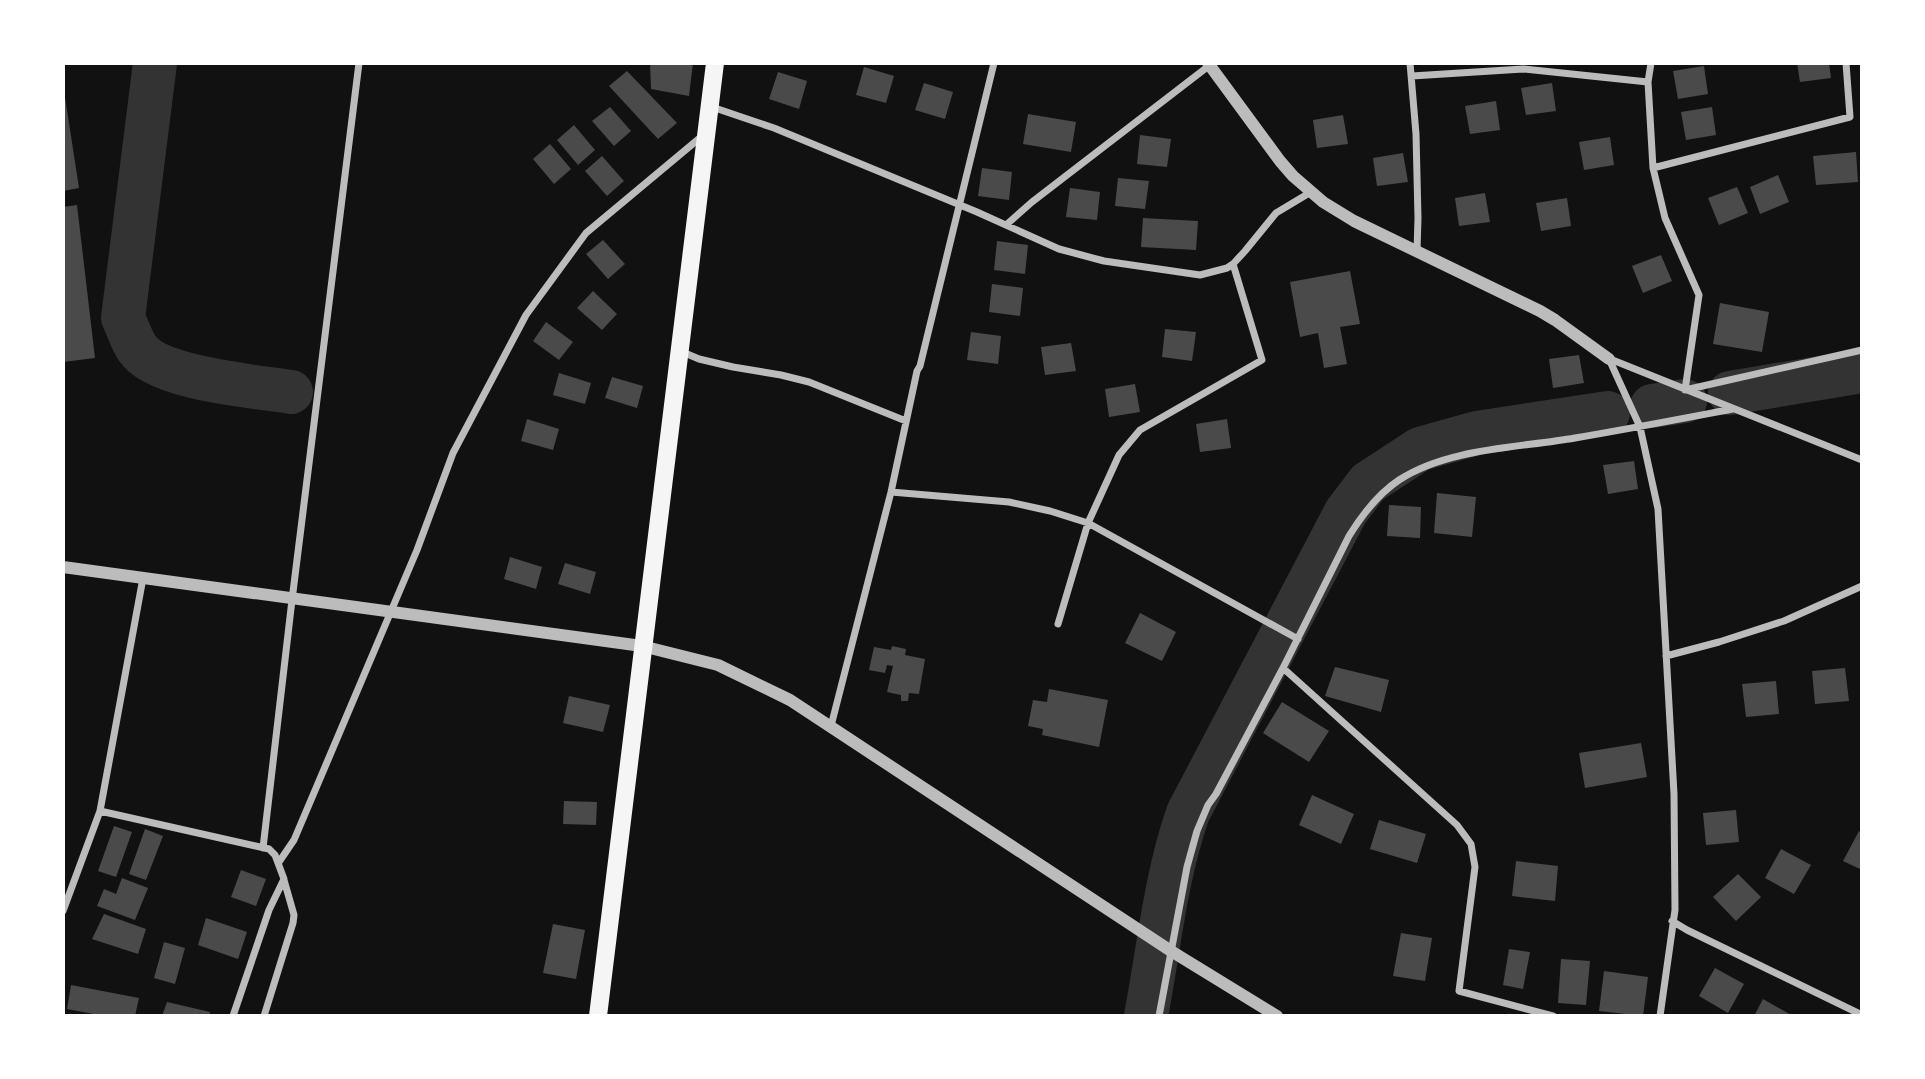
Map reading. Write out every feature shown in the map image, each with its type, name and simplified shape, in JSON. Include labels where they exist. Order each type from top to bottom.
[{"type":"main road","points":[[598,1016],[715,63]]},
{"type":"street","points":[[263,848],[359,63]]},
{"type":"street","points":[[831,726],[891,492],[905,421],[994,63]]},
{"type":"street","points":[[1410,63],[1418,218],[1417,251]]},
{"type":"street","points":[[1651,63],[1648,82],[1653,168],[1665,218],[1699,295],[1685,390]]},
{"type":"street","points":[[1653,168],[1850,117],[1846,63]]},
{"type":"street","points":[[1006,225],[1209,64],[1280,161],[1311,192],[1333,209],[1539,311],[1609,359],[1862,460]]},
{"type":"street","points":[[1412,76],[1523,69],[1648,82]]},
{"type":"street","points":[[709,106],[774,128],[1059,249],[1104,261],[1200,275],[1233,264],[1269,219],[1311,192]]},
{"type":"street","points":[[278,862],[293,840],[416,550],[453,453],[526,315],[586,233],[707,132]]},
{"type":"street","points":[[1058,624],[1088,523],[1119,456],[1140,430],[1262,360],[1233,264]]},
{"type":"street","points":[[1685,390],[1862,350]]},
{"type":"street","points":[[680,351],[733,368],[781,374],[809,382],[905,421]]},
{"type":"street","points":[[1609,359],[1640,427],[1658,509],[1674,794],[1675,910],[1660,1016]]},
{"type":"street","points":[[1159,1016],[1168,949],[1191,852],[1204,814],[1283,668],[1349,536],[1360,518],[1385,491],[1398,480],[1440,461],[1733,409]]},
{"type":"street","points":[[891,492],[1009,502],[1088,523],[1298,639]]},
{"type":"street","points":[[63,567],[642,646],[718,665],[790,700],[1154,940],[1277,1016]]},
{"type":"street","points":[[63,911],[100,811],[143,578]]},
{"type":"street","points":[[1666,656],[1784,621],[1862,586]]},
{"type":"street","points":[[1283,668],[1457,825],[1471,844],[1475,867],[1459,991],[1553,1016]]},
{"type":"street","points":[[100,811],[272,851],[284,879],[294,915],[264,1016]]},
{"type":"street","points":[[233,1016],[269,910],[284,879]]},
{"type":"street","points":[[1672,920],[1687,930],[1862,1015]]},
{"type":"building","points":[[650,63],[693,63],[689,96],[651,89]]},
{"type":"building","points":[[1797,63],[1829,63],[1831,78],[1800,82]]},
{"type":"building","points":[[1704,66],[1708,94],[1678,99],[1673,71]]},
{"type":"building","points":[[864,67],[894,76],[886,103],[856,95]]},
{"type":"building","points":[[627,71],[677,123],[658,139],[609,86]]},
{"type":"building","points":[[778,72],[807,81],[799,109],[769,99]]},
{"type":"building","points":[[924,83],[953,92],[945,119],[915,110]]},
{"type":"building","points":[[1552,83],[1556,111],[1526,115],[1521,88]]},
{"type":"building","points":[[63,97],[79,188],[63,191]]},
{"type":"building","points":[[1496,101],[1500,130],[1470,134],[1465,106]]},
{"type":"building","points":[[610,107],[631,131],[614,146],[592,121]]},
{"type":"building","points":[[1712,107],[1716,135],[1686,140],[1681,112]]},
{"type":"building","points":[[1028,114],[1076,122],[1071,152],[1023,144]]},
{"type":"building","points":[[1343,115],[1348,144],[1317,148],[1313,120]]},
{"type":"building","points":[[574,125],[595,150],[578,165],[557,140]]},
{"type":"building","points":[[1140,135],[1171,139],[1167,167],[1137,164]]},
{"type":"building","points":[[1610,137],[1614,165],[1584,170],[1579,142]]},
{"type":"building","points":[[550,144],[571,169],[554,184],[533,159]]},
{"type":"building","points":[[1856,152],[1858,182],[1816,185],[1813,156]]},
{"type":"building","points":[[1403,153],[1408,182],[1377,186],[1373,158]]},
{"type":"building","points":[[602,156],[624,181],[607,196],[585,171]]},
{"type":"building","points":[[982,168],[1012,172],[1009,200],[978,196]]},
{"type":"building","points":[[1778,175],[1789,202],[1760,214],[1750,187]]},
{"type":"building","points":[[1118,178],[1149,181],[1145,209],[1115,206]]},
{"type":"building","points":[[1737,187],[1748,213],[1719,225],[1708,198]]},
{"type":"building","points":[[1070,188],[1100,192],[1097,220],[1066,217]]},
{"type":"building","points":[[1485,193],[1490,222],[1459,226],[1455,198]]},
{"type":"building","points":[[1567,198],[1571,226],[1541,231],[1536,203]]},
{"type":"building","points":[[77,205],[95,358],[63,362],[63,207]]},
{"type":"building","points":[[1143,218],[1198,221],[1196,250],[1141,247]]},
{"type":"building","points":[[603,240],[625,264],[608,279],[586,254]]},
{"type":"building","points":[[997,241],[1028,245],[1025,274],[994,270]]},
{"type":"building","points":[[1661,255],[1672,281],[1643,293],[1632,266]]},
{"type":"building","points":[[1350,271],[1360,324],[1340,327],[1347,364],[1324,368],[1318,333],[1300,337],[1290,282]]},
{"type":"building","points":[[992,284],[1023,288],[1020,316],[989,312]]},
{"type":"building","points":[[593,291],[617,314],[602,330],[577,308]]},
{"type":"building","points":[[1720,303],[1769,312],[1762,352],[1713,344]]},
{"type":"building","points":[[546,322],[573,342],[559,360],[533,341]]},
{"type":"building","points":[[1165,329],[1196,332],[1192,361],[1162,357]]},
{"type":"building","points":[[971,332],[1001,336],[998,364],[967,360]]},
{"type":"building","points":[[1071,343],[1076,371],[1045,375],[1041,347]]},
{"type":"building","points":[[1579,355],[1584,383],[1553,388],[1549,359]]},
{"type":"building","points":[[559,373],[591,383],[585,404],[553,395]]},
{"type":"building","points":[[612,377],[643,386],[637,408],[605,398]]},
{"type":"building","points":[[1135,384],[1140,412],[1109,417],[1105,389]]},
{"type":"building","points":[[527,419],[559,429],[553,450],[521,441]]},
{"type":"building","points":[[1227,419],[1231,448],[1200,452],[1196,424]]},
{"type":"building","points":[[1634,461],[1638,489],[1608,494],[1603,465]]},
{"type":"building","points":[[1437,493],[1476,497],[1472,537],[1434,533]]},
{"type":"building","points":[[1389,505],[1421,507],[1420,538],[1387,536]]},
{"type":"building","points":[[510,557],[542,567],[536,589],[504,579]]},
{"type":"building","points":[[565,563],[596,572],[590,594],[558,584]]},
{"type":"building","points":[[1140,613],[1176,632],[1162,661],[1125,643]]},
{"type":"building","points":[[892,646],[906,649],[905,655],[925,659],[919,694],[909,693],[908,701],[901,701],[901,695],[887,692],[893,666],[887,665],[885,673],[869,670],[874,647],[891,650]]},
{"type":"building","points":[[1335,667],[1389,680],[1381,712],[1325,696]]},
{"type":"building","points":[[1845,668],[1849,701],[1815,704],[1812,671]]},
{"type":"building","points":[[1776,681],[1779,714],[1746,717],[1742,684]]},
{"type":"building","points":[[1049,689],[1108,700],[1099,747],[1042,735],[1043,729],[1028,726],[1033,700],[1047,702]]},
{"type":"building","points":[[569,696],[610,705],[603,732],[563,723]]},
{"type":"building","points":[[1282,702],[1329,731],[1309,762],[1263,733]]},
{"type":"building","points":[[1641,743],[1647,777],[1585,788],[1579,753]]},
{"type":"building","points":[[1312,795],[1354,814],[1341,844],[1299,825]]},
{"type":"building","points":[[564,801],[597,802],[596,825],[563,824]]},
{"type":"building","points":[[1736,810],[1739,842],[1706,845],[1703,813]]},
{"type":"building","points":[[1379,820],[1426,834],[1417,863],[1370,849]]},
{"type":"building","points":[[114,826],[132,832],[116,877],[98,871]]},
{"type":"building","points":[[145,829],[163,836],[146,880],[129,874]]},
{"type":"building","points":[[1859,831],[1862,833],[1862,870],[1843,861]]},
{"type":"building","points":[[1781,849],[1811,865],[1794,894],[1765,878]]},
{"type":"building","points":[[1516,861],[1558,866],[1555,901],[1512,896]]},
{"type":"building","points":[[241,870],[266,879],[256,906],[231,897]]},
{"type":"building","points":[[1738,874],[1761,897],[1736,921],[1713,897]]},
{"type":"building","points":[[122,878],[148,888],[135,920],[97,906],[104,889],[116,894]]},
{"type":"building","points":[[104,914],[146,929],[138,954],[92,939]]},
{"type":"building","points":[[206,918],[247,932],[238,959],[198,945]]},
{"type":"building","points":[[553,924],[585,930],[576,979],[543,973]]},
{"type":"building","points":[[1401,933],[1432,938],[1425,981],[1393,976]]},
{"type":"building","points":[[164,942],[185,948],[175,984],[154,978]]},
{"type":"building","points":[[1509,949],[1530,952],[1523,989],[1503,985]]},
{"type":"building","points":[[1561,959],[1590,961],[1586,1005],[1558,1003]]},
{"type":"building","points":[[1715,968],[1744,984],[1728,1013],[1699,996]]},
{"type":"building","points":[[1604,971],[1648,977],[1643,1016],[1599,1011]]},
{"type":"building","points":[[71,985],[139,998],[135,1016],[104,1016],[67,1009]]},
{"type":"building","points":[[1763,999],[1793,1016],[1754,1016]]},
{"type":"building","points":[[167,1002],[210,1012],[209,1016],[162,1016]]},
{"type":"waterway","points":[[155,63],[123,318],[137,348],[148,359],[164,367],[231,384],[291,392]]},
{"type":"waterway","points":[[1730,393],[1862,371]]},
{"type":"waterway","points":[[1652,406],[1685,401]]},
{"type":"waterway","points":[[1146,1016],[1168,888],[1188,813],[1346,512],[1368,483],[1420,449],[1477,433],[1608,413]]}]
